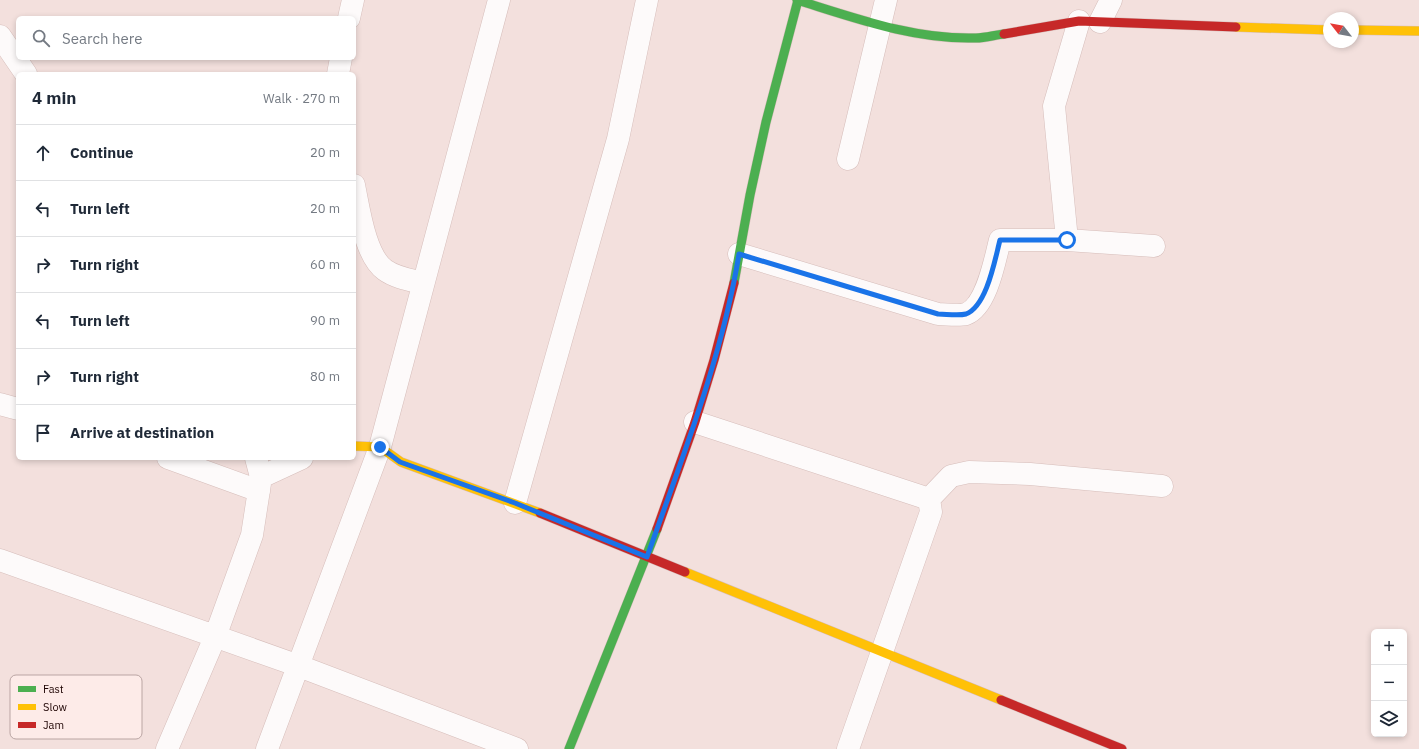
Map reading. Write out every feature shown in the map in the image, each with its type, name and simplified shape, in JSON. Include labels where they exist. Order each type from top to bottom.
[{"type":"street","points":[[349,16],[353,0]]},
{"type":"street","points":[[267,749],[380,447],[499,0]]},
{"type":"street","points":[[515,503],[618,139],[647,0]]},
{"type":"street","points":[[569,749],[647,557],[695,422],[714,360],[735,280],[766,122],[798,0],[878,25],[930,36],[977,38],[1089,21],[1159,25],[1323,30]]},
{"type":"street","points":[[848,159],[878,25],[886,0]]},
{"type":"street","points":[[1067,240],[1054,106],[1089,21],[1111,0]]},
{"type":"street","points":[[1359,30],[1419,30]]},
{"type":"street","points":[[0,36],[16,59]]},
{"type":"street","points":[[16,60],[25,72]]},
{"type":"street","points":[[338,72],[341,60]]},
{"type":"street","points":[[356,193],[371,253],[385,270],[402,278],[424,283]]},
{"type":"street","points":[[739,254],[938,314],[966,314],[980,303],[993,268],[1000,240],[1067,240],[1154,246]]},
{"type":"street","points":[[0,404],[16,408]]},
{"type":"street","points":[[695,422],[929,499]]},
{"type":"street","points":[[356,446],[380,447],[400,462],[515,503],[1122,749]]},
{"type":"street","points":[[179,460],[259,475],[297,460]]},
{"type":"street","points":[[929,499],[951,476],[969,472],[1030,474],[1162,486]]},
{"type":"street","points":[[167,749],[215,637],[252,535],[259,475]]},
{"type":"street","points":[[848,749],[931,512],[929,499]]},
{"type":"street","points":[[0,560],[298,666],[517,749]]},
{"type":"traffic: fast","points":[[797,0],[841,14],[908,32],[953,38],[983,38],[1004,34]]},
{"type":"traffic: fast","points":[[734,283],[750,195],[766,122],[798,0]]},
{"type":"traffic: fast","points":[[569,749],[657,529]]},
{"type":"traffic: slow","points":[[1236,27],[1323,30]]},
{"type":"traffic: slow","points":[[1359,30],[1419,31]]},
{"type":"traffic: slow","points":[[356,446],[380,447],[401,462],[540,513]]},
{"type":"traffic: slow","points":[[685,572],[1001,700]]},
{"type":"traffic: jam","points":[[1004,34],[1079,21],[1236,27]]},
{"type":"traffic: jam","points":[[657,529],[695,422],[714,360],[734,283]]},
{"type":"traffic: jam","points":[[540,513],[685,572]]},
{"type":"traffic: jam","points":[[1001,700],[1122,749]]},
{"type":"route","points":[[380,447],[400,462],[515,503],[647,557],[695,422],[714,360],[735,280],[739,254],[938,314],[966,314],[980,303],[993,268],[1000,240],[1067,240]]}]
